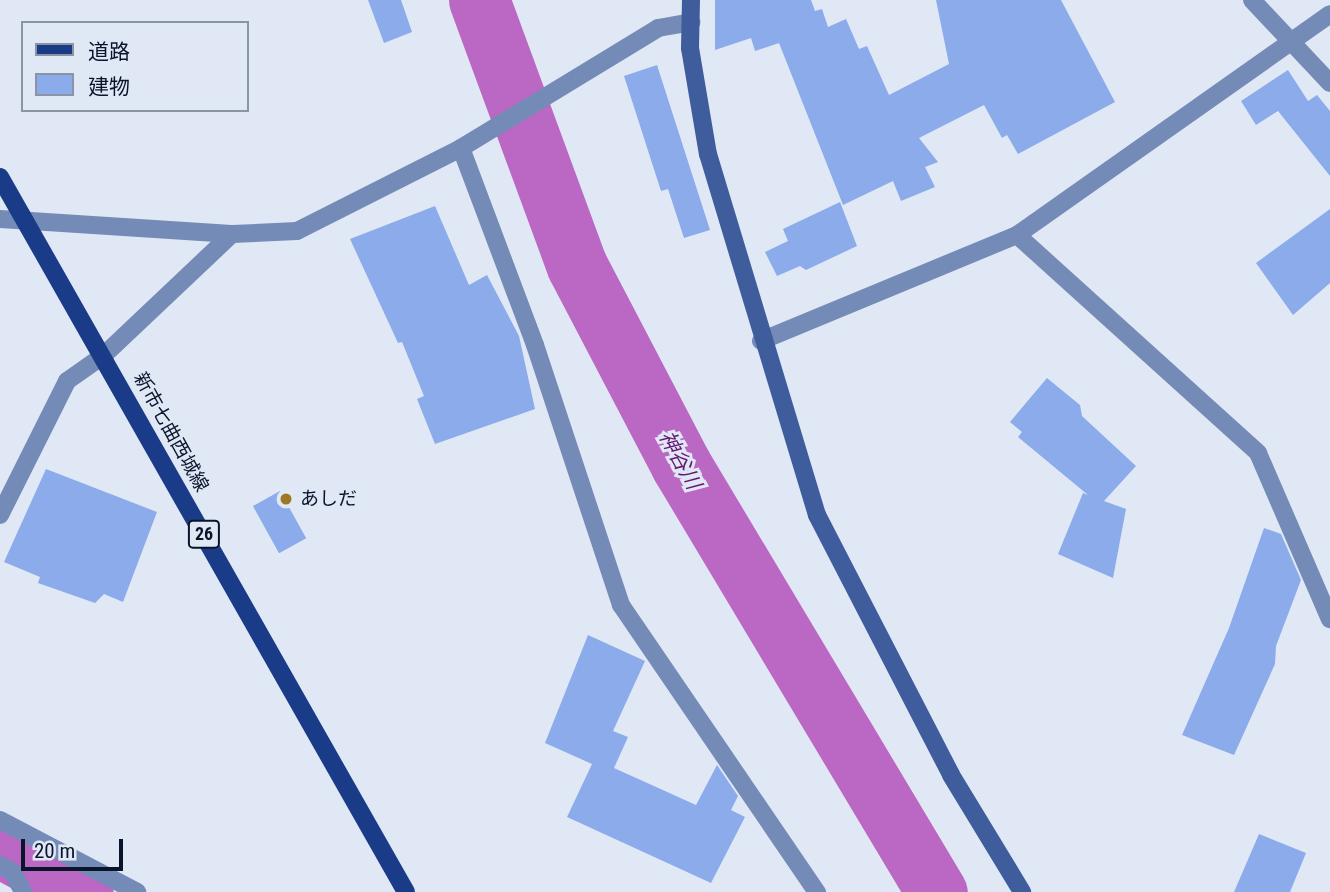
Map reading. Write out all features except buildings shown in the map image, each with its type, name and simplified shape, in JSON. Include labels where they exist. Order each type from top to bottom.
[{"type":"main road","name":"新市七曲西城線","points":[[0,177],[104,355],[406,892]]},
{"type":"street","points":[[691,0],[690,48],[708,154],[761,341],[817,514],[951,775],[1022,892]]},
{"type":"street","points":[[1252,0],[1293,39],[1330,83]]},
{"type":"street","points":[[761,341],[1017,235],[1330,14]]},
{"type":"street","points":[[0,219],[232,234],[297,231],[461,148],[658,28],[691,22]]},
{"type":"street","points":[[461,148],[535,345],[621,605],[817,892]]},
{"type":"street","points":[[0,515],[67,380],[104,355],[232,234]]},
{"type":"street","points":[[1017,235],[1258,453],[1330,619]]},
{"type":"street","points":[[0,820],[137,892]]},
{"type":"street","points":[[0,865],[12,872],[26,892]]},
{"type":"waterway","name":"神谷川","points":[[479,0],[577,266],[681,465],[937,892]]},
{"type":"waterway","points":[[0,847],[83,892]]},
{"type":"place","name":"あしだ","points":[[286,499]]}]
